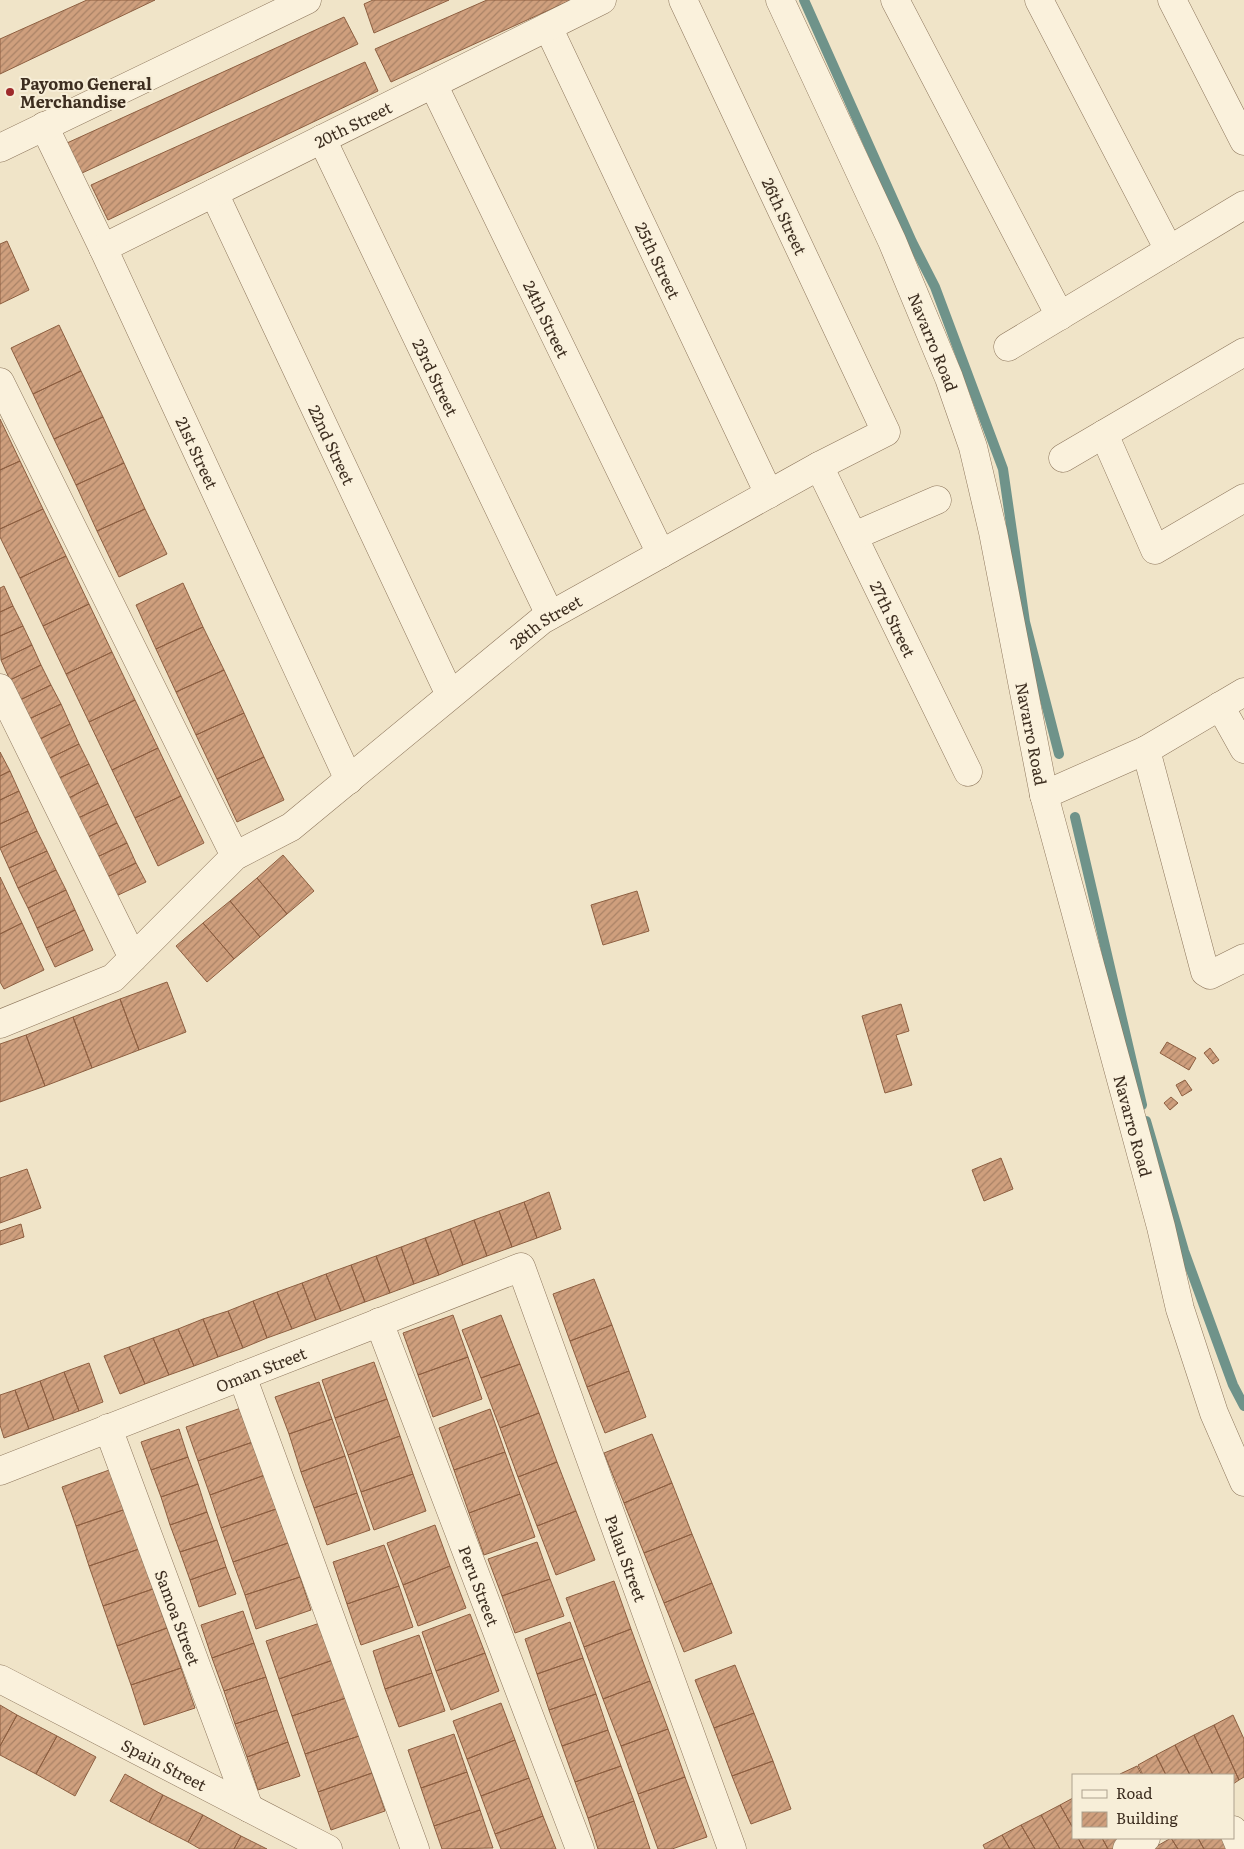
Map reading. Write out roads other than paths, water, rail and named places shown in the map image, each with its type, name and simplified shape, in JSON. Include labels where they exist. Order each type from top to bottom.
[{"type":"street","points":[[0,148],[307,0]]},
{"type":"street","name":"20th Street","points":[[103,248],[602,0]]},
{"type":"street","name":"26th Street","points":[[683,0],[886,432]]},
{"type":"street","name":"Navarro Road","points":[[780,0],[892,241],[949,378],[973,447],[993,532],[1044,795],[1161,1227],[1180,1310],[1214,1413],[1244,1482]]},
{"type":"street","points":[[895,0],[1060,316]]},
{"type":"street","points":[[1039,0],[1169,250]]},
{"type":"street","points":[[1172,0],[1244,140]]},
{"type":"street","name":"25th Street","points":[[548,27],[769,494]]},
{"type":"street","name":"24th Street","points":[[433,84],[661,554]]},
{"type":"street","name":"21st Street","points":[[44,126],[103,248],[349,780]]},
{"type":"street","name":"23rd Street","points":[[322,139],[550,615]]},
{"type":"street","name":"22nd Street","points":[[214,193],[450,695]]},
{"type":"street","points":[[1008,347],[1244,205]]},
{"type":"street","points":[[1063,458],[1244,352]]},
{"type":"street","points":[[0,382],[235,856]]},
{"type":"street","name":"28th Street","points":[[0,1024],[112,978],[235,856],[291,828],[542,620],[819,466],[886,432]]},
{"type":"street","points":[[1104,434],[1155,550],[1244,498]]},
{"type":"street","name":"27th Street","points":[[819,466],[968,772]]},
{"type":"street","points":[[854,536],[936,500]]},
{"type":"street","points":[[0,688],[133,958]]},
{"type":"street","points":[[1044,795],[1146,750],[1244,692]]},
{"type":"street","points":[[1220,706],[1244,749]]},
{"type":"street","points":[[1146,750],[1205,972],[1210,975],[1216,973],[1244,958]]},
{"type":"street","name":"Oman Street","points":[[0,1471],[521,1267]]},
{"type":"street","name":"Palau Street","points":[[521,1267],[732,1849]]},
{"type":"street","name":"Peru Street","points":[[379,1322],[580,1849]]},
{"type":"street","points":[[242,1376],[416,1849]]},
{"type":"street","name":"Samoa Street","points":[[108,1428],[249,1808]]},
{"type":"street","name":"Spain Street","points":[[0,1679],[328,1849]]},
{"type":"street","points":[[1234,1833],[1240,1849]]},
{"type":"street","points":[[1127,1849],[1144,1839]]},
{"type":"waterway","points":[[804,0],[912,242],[935,287],[1003,469],[1025,622],[1059,754]]},
{"type":"waterway","points":[[1075,817],[1142,1105]]},
{"type":"waterway","points":[[1146,1121],[1184,1251],[1233,1385],[1244,1406]]},
{"type":"place","name":"Payomo General Merchandise","points":[[10,92]]}]
